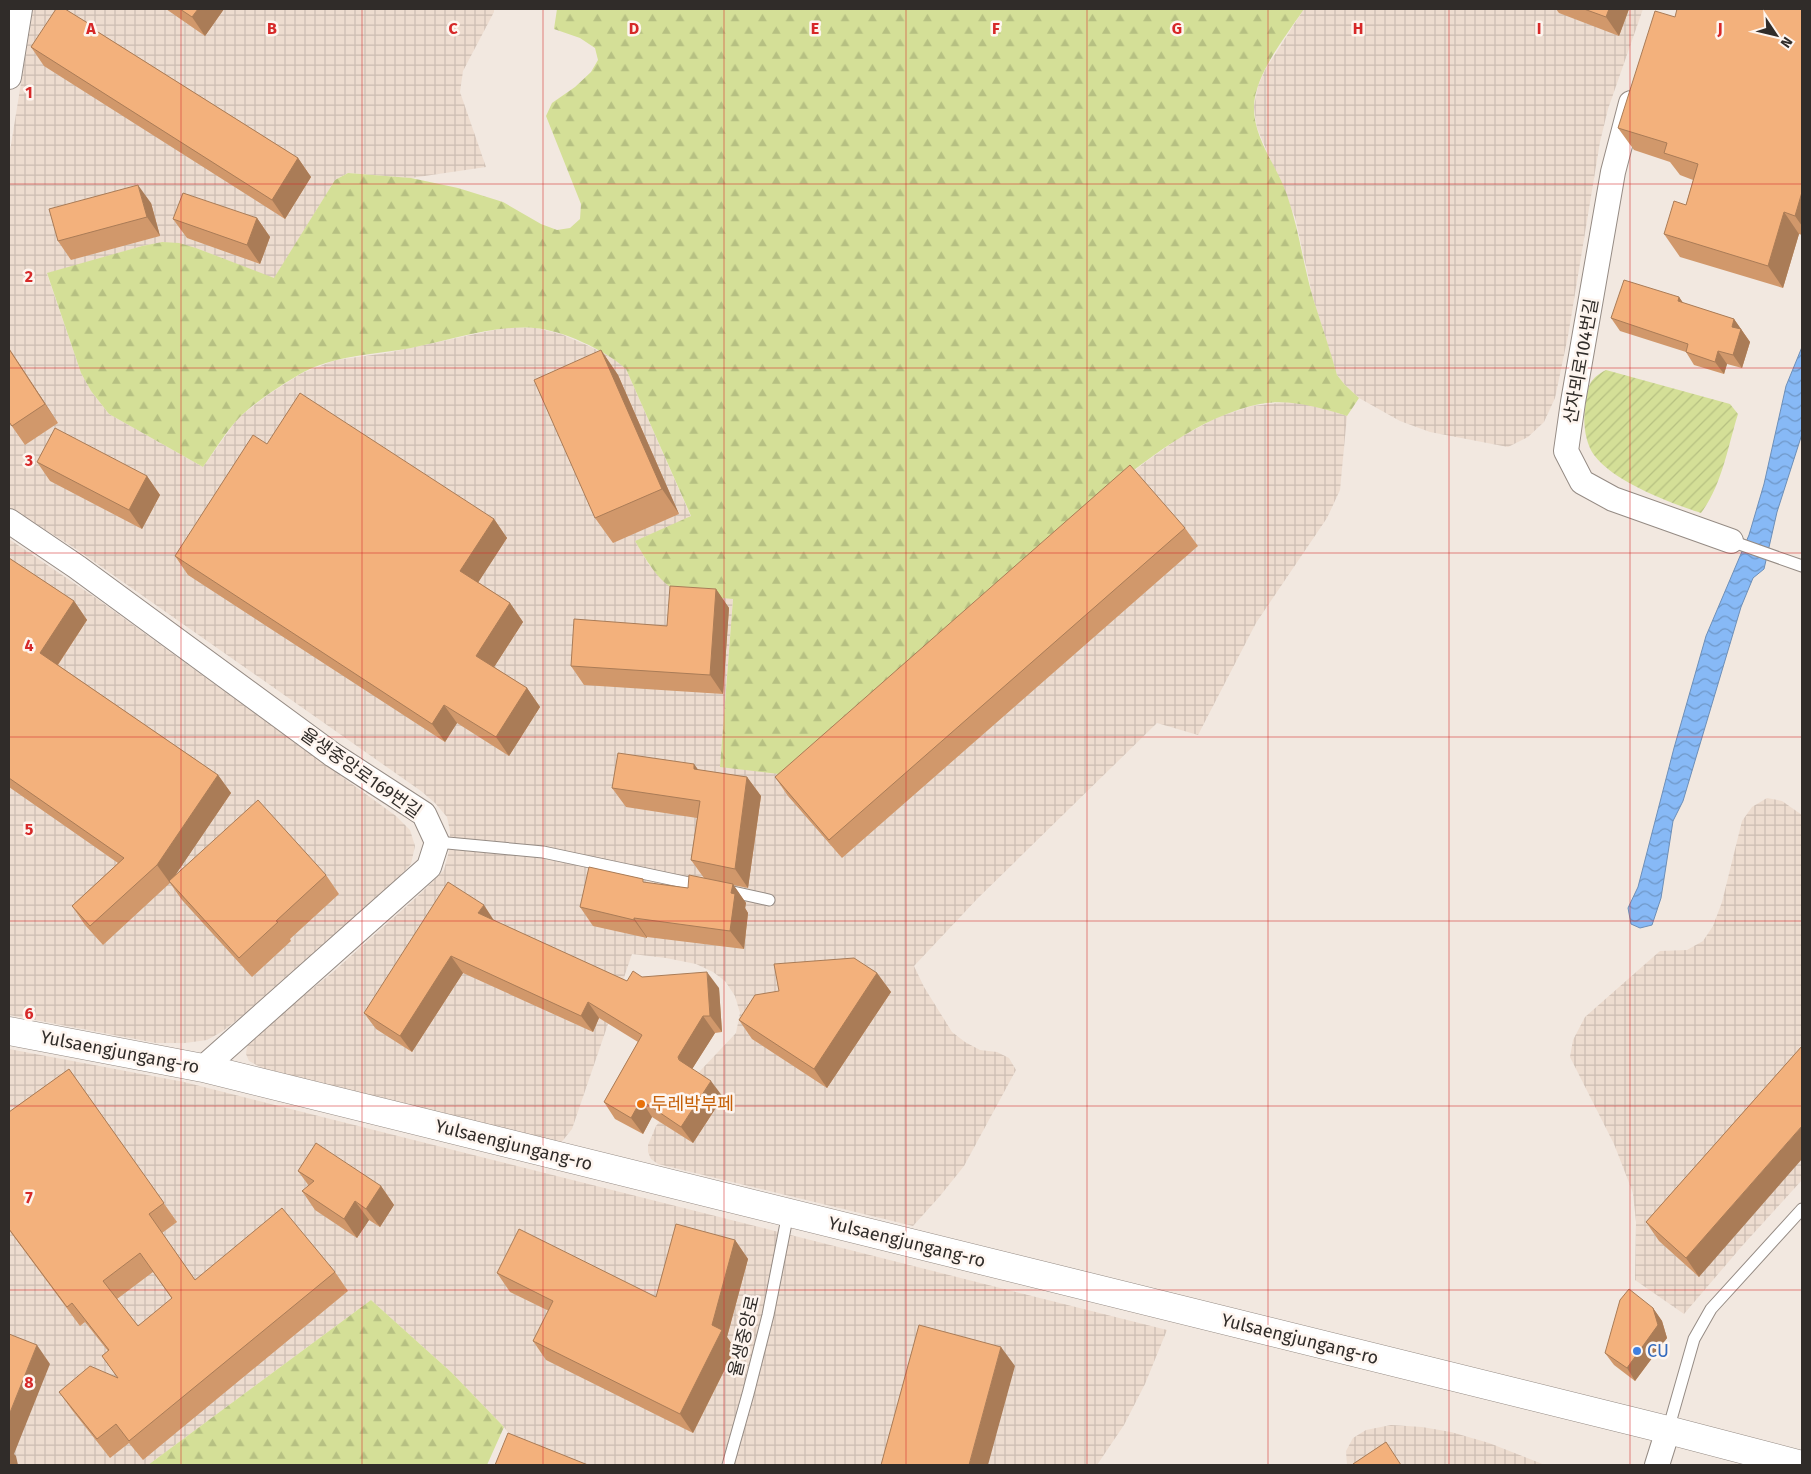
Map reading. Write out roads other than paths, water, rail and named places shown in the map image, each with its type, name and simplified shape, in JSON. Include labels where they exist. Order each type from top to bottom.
[{"type":"street","points":[[9,77],[20,9]]},
{"type":"street","name":"산자뫼로104번길","points":[[1638,78],[1613,172],[1566,451],[1582,482],[1589,486],[1613,499],[1731,541]]},
{"type":"street","name":"율생중앙로169번길","points":[[9,521],[77,567],[333,755],[424,814],[437,842]]},
{"type":"street","points":[[203,1068],[429,867],[437,842]]},
{"type":"street","name":"Yulsaengjungang-ro","points":[[9,1031],[203,1068],[1668,1430],[1802,1465]]},
{"type":"street","points":[[1658,1465],[1668,1430]]},
{"type":"lane","name":"산자뫼로104번길","points":[[1731,541],[1802,566]]},
{"type":"lane","points":[[437,842],[543,852],[769,900]]},
{"type":"lane","points":[[1668,1430],[1694,1339],[1711,1309],[1802,1209]]},
{"type":"lane","name":"율생중앙로","points":[[728,1465],[768,1315],[788,1213]]},
{"type":"water","points":[[1802,347],[1802,434],[1777,512],[1764,569],[1753,578],[1741,607],[1683,801],[1673,821],[1661,898],[1652,925],[1640,928],[1631,924],[1628,908],[1638,887],[1674,748],[1706,636],[1749,535],[1764,484],[1786,386]]},
{"type":"place","name":"두레박부페","points":[[641,1104]]},
{"type":"place","name":"CU","points":[[1637,1351]]}]
